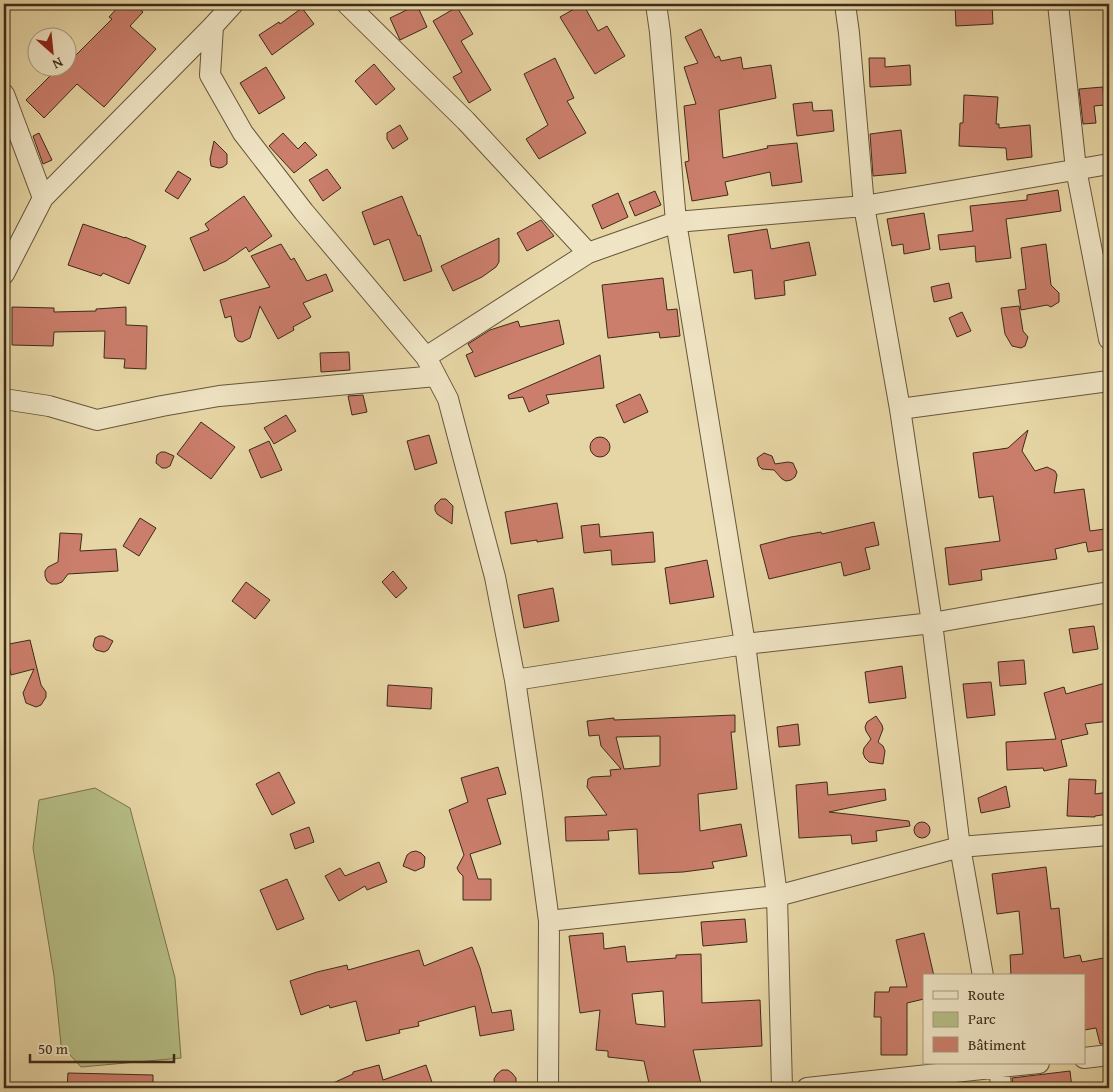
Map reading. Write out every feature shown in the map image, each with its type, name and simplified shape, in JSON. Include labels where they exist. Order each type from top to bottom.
[{"type":"street","points":[[4,274],[43,198],[213,26],[232,4]]},
{"type":"street","points":[[347,4],[466,120],[588,253]]},
{"type":"street","points":[[656,4],[676,222],[745,644],[776,896],[782,1088]]},
{"type":"street","points":[[844,4],[849,33],[864,206],[900,409],[932,623],[960,847],[983,974]]},
{"type":"street","points":[[1058,4],[1076,169],[1109,339]]},
{"type":"street","points":[[213,26],[210,75],[243,133],[304,212],[426,357],[448,399],[495,577],[515,680],[549,921],[548,1088]]},
{"type":"street","points":[[4,94],[43,198]]},
{"type":"street","points":[[426,357],[588,253],[676,222],[864,206],[1109,164]]},
{"type":"street","points":[[4,399],[49,406],[97,420],[219,396],[436,376]]},
{"type":"street","points":[[900,409],[1109,381]]},
{"type":"street","points":[[515,680],[745,644],[932,623],[1109,592]]},
{"type":"street","points":[[549,921],[776,896],[960,847],[1109,835]]},
{"type":"street","points":[[1086,1058],[1109,1055]]},
{"type":"street","points":[[806,1088],[1026,1064]]},
{"type":"street","points":[[1000,1066],[1002,1088]]},
{"type":"green space","points":[[95,788],[130,808],[175,978],[181,1058],[81,1067],[61,1045],[54,976],[33,848],[39,800]]},
{"type":"building","points":[[121,4],[134,4],[143,12],[130,26],[156,49],[104,107],[77,84],[44,118],[26,100],[48,78],[78,78],[78,53],[112,19],[109,17]]},
{"type":"building","points":[[583,4],[598,31],[607,26],[625,56],[595,74],[560,17]]},
{"type":"building","points":[[955,4],[992,4],[993,24],[956,26]]},
{"type":"building","points":[[417,5],[427,27],[400,40],[390,18]]},
{"type":"building","points":[[457,7],[473,34],[461,41],[491,90],[469,103],[453,77],[462,72],[433,21]]},
{"type":"building","points":[[302,8],[314,24],[272,55],[259,35],[279,22],[280,24]]},
{"type":"building","points":[[701,29],[715,58],[719,56],[721,61],[741,57],[743,69],[771,65],[776,98],[719,110],[723,158],[768,148],[767,146],[797,143],[802,182],[772,186],[770,172],[725,182],[728,195],[692,201],[685,162],[689,161],[684,106],[696,104],[684,67],[698,63],[685,37]]},
{"type":"building","points":[[555,58],[574,98],[567,101],[586,133],[539,159],[526,139],[548,125],[524,74]]},
{"type":"building","points":[[869,58],[885,58],[885,67],[910,65],[911,85],[870,87]]},
{"type":"building","points":[[374,64],[395,89],[376,105],[355,81]]},
{"type":"building","points":[[266,67],[285,98],[259,114],[240,83]]},
{"type":"building","points":[[1103,87],[1104,105],[1094,106],[1096,123],[1083,124],[1079,89]]},
{"type":"building","points":[[964,95],[998,97],[996,124],[999,124],[999,128],[1030,125],[1032,157],[1007,160],[1006,148],[959,146],[960,123],[963,123]]},
{"type":"building","points":[[812,102],[813,111],[832,110],[834,131],[797,136],[793,104]]},
{"type":"building","points":[[400,125],[408,139],[393,149],[387,139],[387,133]]},
{"type":"building","points":[[901,130],[906,173],[873,176],[870,134]]},
{"type":"building","points":[[39,133],[52,160],[43,164],[33,136]]},
{"type":"building","points":[[283,133],[298,149],[305,142],[317,155],[294,173],[269,146]]},
{"type":"building","points":[[214,141],[227,154],[227,164],[223,167],[211,166],[210,159]]},
{"type":"building","points":[[327,169],[341,188],[323,201],[309,180]]},
{"type":"building","points":[[178,171],[191,179],[178,199],[165,191]]},
{"type":"building","points":[[1058,190],[1061,211],[1006,219],[1011,258],[976,262],[975,246],[940,250],[938,235],[973,231],[970,206],[1027,200],[1027,195]]},
{"type":"building","points":[[655,191],[661,205],[635,216],[629,202]]},
{"type":"building","points":[[618,193],[628,217],[602,229],[592,205]]},
{"type":"building","points":[[244,196],[272,236],[249,252],[246,247],[226,261],[204,271],[190,238],[209,230],[205,224]]},
{"type":"building","points":[[402,196],[418,236],[420,235],[432,271],[404,281],[389,239],[374,245],[362,212]]},
{"type":"building","points":[[924,213],[930,249],[904,254],[903,244],[892,246],[887,219]]},
{"type":"building","points":[[541,220],[554,236],[527,251],[517,233]]},
{"type":"building","points":[[83,224],[125,237],[146,246],[129,284],[103,273],[101,276],[68,265]]},
{"type":"building","points":[[767,229],[771,249],[809,242],[816,275],[784,281],[785,295],[755,299],[752,270],[734,273],[728,235]]},
{"type":"building","points":[[499,238],[499,262],[496,267],[482,277],[453,291],[441,266]]},
{"type":"building","points":[[281,244],[291,260],[294,258],[307,281],[326,274],[333,291],[303,303],[311,317],[293,327],[294,330],[278,339],[260,306],[250,338],[242,342],[238,341],[235,337],[231,316],[225,318],[220,300],[270,287],[251,256]]},
{"type":"building","points":[[1046,244],[1051,285],[1059,293],[1059,302],[1051,307],[1047,305],[1021,310],[1018,290],[1026,289],[1021,248]]},
{"type":"building","points":[[663,278],[667,310],[677,309],[680,336],[660,338],[659,332],[608,338],[602,285]]},
{"type":"building","points":[[949,283],[952,298],[934,302],[931,287]]},
{"type":"building","points":[[1019,306],[1023,331],[1028,337],[1025,346],[1021,348],[1012,346],[1005,334],[1001,308]]},
{"type":"building","points":[[12,307],[54,308],[54,312],[96,311],[96,309],[126,307],[126,325],[147,326],[146,369],[124,368],[125,359],[104,358],[105,331],[54,332],[53,346],[12,345]]},
{"type":"building","points":[[962,312],[971,331],[957,337],[949,318]]},
{"type":"building","points":[[559,320],[564,344],[475,377],[466,355],[473,352],[468,344],[490,330],[518,321],[520,327]]},
{"type":"building","points":[[349,352],[350,370],[321,372],[320,353]]},
{"type":"building","points":[[600,355],[604,388],[546,395],[549,403],[529,412],[523,397],[509,399],[508,395]]},
{"type":"building","points":[[640,394],[648,412],[624,423],[616,405]]},
{"type":"building","points":[[363,395],[367,412],[352,415],[348,396]]},
{"type":"building","points":[[286,415],[296,431],[274,444],[264,428]]},
{"type":"building","points":[[201,422],[235,447],[211,479],[177,454]]},
{"type":"building","points":[[1028,430],[1022,451],[1035,471],[1047,467],[1055,471],[1057,475],[1054,493],[1084,489],[1090,531],[1105,529],[1108,549],[1088,552],[1086,542],[1055,549],[1057,559],[981,570],[982,580],[949,585],[945,548],[1000,541],[993,496],[979,498],[973,453],[1008,448]]},
{"type":"building","points":[[429,435],[437,463],[415,470],[407,441]]},
{"type":"building","points":[[600,437],[607,440],[610,447],[607,454],[600,457],[593,454],[590,447],[593,440]]},
{"type":"building","points":[[269,441],[282,470],[261,478],[249,450]]},
{"type":"building","points":[[161,452],[174,456],[170,466],[166,468],[162,468],[156,463],[157,455]]},
{"type":"building","points":[[764,453],[772,456],[775,464],[793,463],[797,472],[795,477],[786,481],[774,470],[762,469],[757,458]]},
{"type":"building","points":[[441,499],[446,499],[453,506],[452,524],[437,514],[435,510],[435,505]]},
{"type":"building","points":[[557,503],[563,538],[511,544],[505,512]]},
{"type":"building","points":[[140,518],[156,528],[139,556],[123,546]]},
{"type":"building","points":[[874,522],[879,545],[865,548],[870,569],[844,576],[841,562],[769,579],[760,545],[791,537],[821,532],[822,534]]},
{"type":"building","points":[[599,524],[600,537],[653,532],[655,562],[612,565],[611,550],[584,553],[581,526]]},
{"type":"building","points":[[60,533],[82,534],[80,551],[116,549],[118,571],[68,574],[62,582],[51,584],[47,581],[45,571],[48,567],[58,562]]},
{"type":"building","points":[[707,560],[714,597],[670,604],[665,568]]},
{"type":"building","points":[[393,571],[407,588],[396,598],[382,582]]},
{"type":"building","points":[[246,582],[270,600],[255,619],[232,601]]},
{"type":"building","points":[[553,588],[559,621],[524,628],[518,595]]},
{"type":"building","points":[[1094,626],[1098,649],[1073,653],[1069,629]]},
{"type":"building","points":[[99,636],[113,641],[108,650],[104,652],[96,650],[93,646],[95,638]]},
{"type":"building","points":[[30,640],[41,685],[46,692],[46,697],[41,705],[36,707],[26,703],[23,693],[34,669],[11,675],[4,645]]},
{"type":"building","points":[[1024,660],[1026,684],[1000,686],[998,662]]},
{"type":"building","points":[[902,666],[906,698],[869,703],[865,672]]},
{"type":"building","points":[[991,682],[995,715],[967,718],[963,684]]},
{"type":"building","points":[[1109,682],[1109,721],[1085,724],[1088,734],[1061,740],[1067,766],[1044,771],[1043,768],[1007,770],[1006,742],[1056,739],[1044,693],[1064,687],[1066,694]]},
{"type":"building","points":[[388,685],[432,688],[431,709],[387,706]]},
{"type":"building","points":[[735,715],[735,732],[731,732],[737,789],[698,794],[700,831],[741,824],[747,856],[712,862],[714,868],[683,872],[639,874],[637,829],[608,831],[609,840],[566,841],[565,817],[607,815],[587,787],[588,779],[611,776],[610,770],[621,769],[601,746],[599,735],[589,736],[587,721],[614,718],[614,720]],"holes":[[[660,736],[660,766],[624,769],[616,737]]]},
{"type":"building","points":[[876,716],[883,729],[878,742],[885,751],[883,764],[869,762],[863,753],[864,748],[871,739],[865,727],[867,722]]},
{"type":"building","points":[[798,724],[800,745],[779,747],[777,727]]},
{"type":"building","points":[[498,767],[506,794],[487,799],[501,844],[470,854],[478,879],[491,879],[491,900],[463,900],[463,876],[457,868],[464,855],[449,810],[468,802],[461,778]]},
{"type":"building","points":[[279,772],[295,803],[272,815],[256,784]]},
{"type":"building","points":[[1069,779],[1096,780],[1095,794],[1109,792],[1109,814],[1095,817],[1067,816]]},
{"type":"building","points":[[827,782],[828,795],[885,789],[886,800],[829,812],[909,821],[910,826],[876,831],[877,841],[852,844],[851,835],[799,838],[796,785]]},
{"type":"building","points":[[1006,786],[1010,807],[981,813],[978,798]]},
{"type":"building","points":[[919,822],[925,822],[930,827],[928,836],[919,838],[914,833],[914,827]]},
{"type":"building","points":[[309,827],[314,842],[295,849],[290,834]]},
{"type":"building","points":[[416,851],[425,857],[424,867],[415,871],[403,866],[407,855]]},
{"type":"building","points":[[379,862],[387,882],[367,890],[365,886],[339,901],[325,876],[340,868],[345,876]]},
{"type":"building","points":[[1046,867],[1051,909],[1059,908],[1064,958],[1080,955],[1082,962],[1109,957],[1109,1043],[1100,1044],[1096,1028],[1086,1030],[1086,974],[1011,974],[1010,955],[1023,954],[1019,911],[997,914],[992,874]]},
{"type":"building","points":[[287,879],[304,919],[277,930],[260,890]]},
{"type":"building","points":[[745,919],[747,942],[703,946],[701,922]]},
{"type":"building","points":[[603,933],[604,949],[625,946],[627,962],[676,958],[676,955],[701,954],[702,1003],[760,1000],[762,1046],[693,1050],[702,1088],[650,1088],[644,1061],[608,1057],[608,1051],[596,1050],[600,1010],[580,1013],[569,936]],"holes":[[[663,991],[665,1027],[636,1024],[632,994]]]},
{"type":"building","points":[[924,933],[934,974],[923,974],[923,999],[907,1003],[907,1055],[881,1055],[881,1017],[874,1017],[875,992],[889,992],[890,987],[907,987],[896,940]]},
{"type":"building","points":[[472,947],[480,968],[492,1013],[511,1010],[514,1030],[480,1036],[475,1006],[418,1022],[419,1026],[399,1030],[400,1033],[366,1041],[356,1001],[330,1008],[329,1005],[301,1015],[290,981],[347,965],[348,970],[419,950],[424,966]]},
{"type":"building","points":[[379,1065],[383,1080],[426,1065],[434,1088],[322,1088],[353,1074],[353,1072]]},
{"type":"building","points":[[502,1070],[508,1070],[516,1078],[516,1088],[495,1088],[494,1079]]},
{"type":"building","points":[[1070,1071],[1072,1088],[1013,1088],[1012,1078]]},
{"type":"building","points":[[68,1073],[153,1075],[153,1088],[67,1088]]}]
